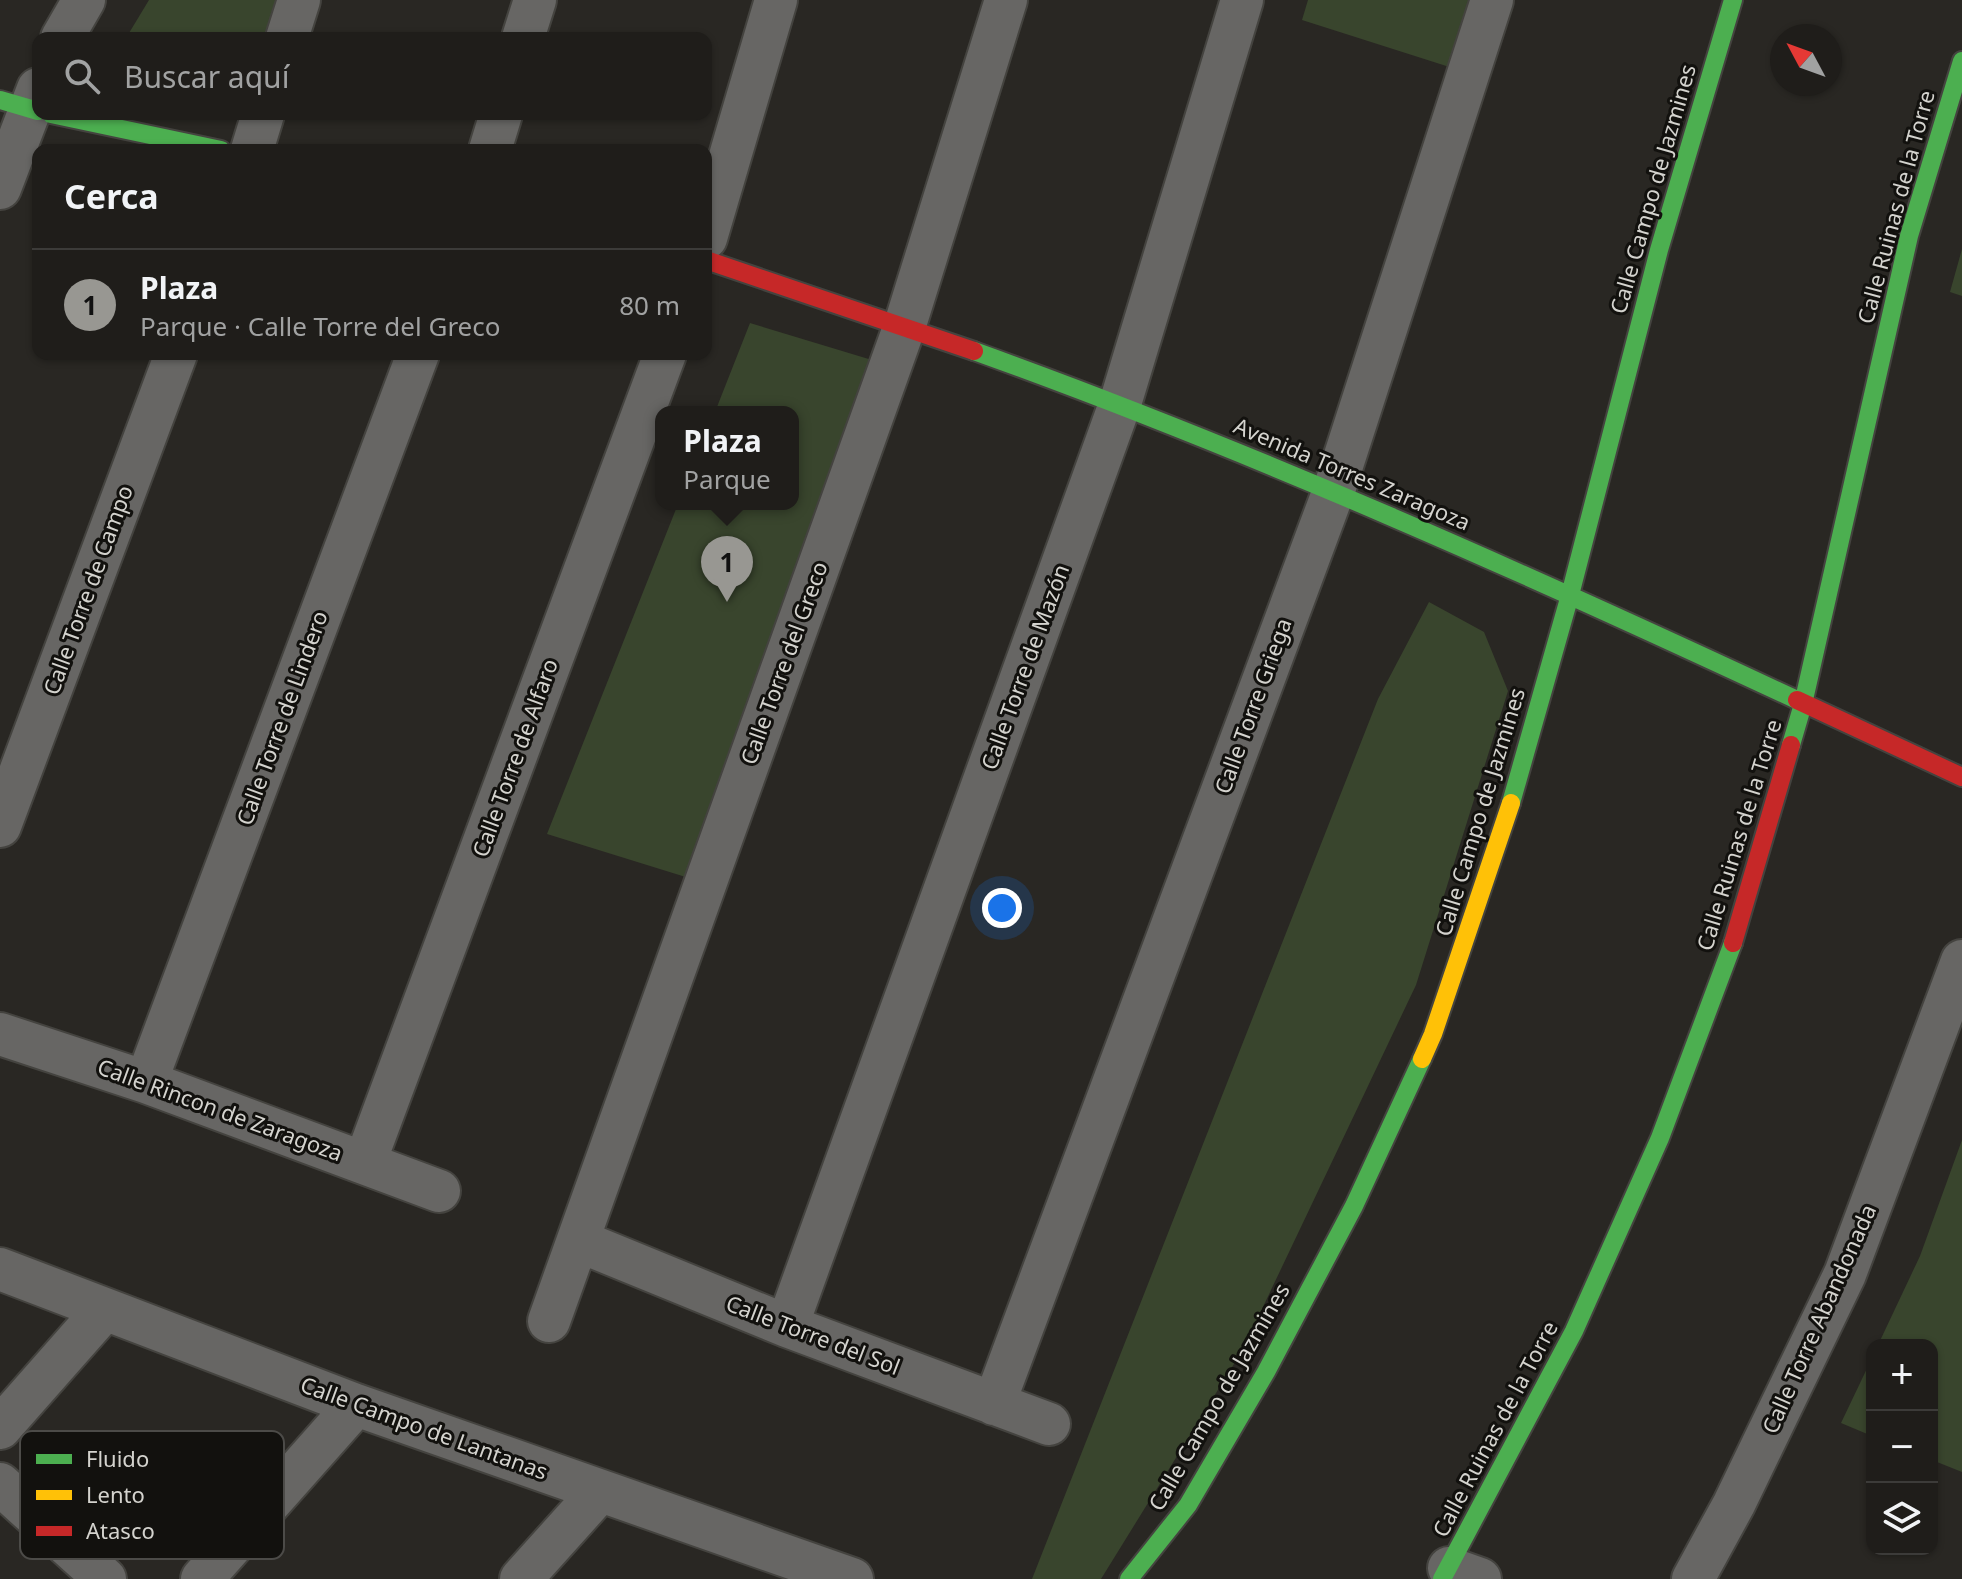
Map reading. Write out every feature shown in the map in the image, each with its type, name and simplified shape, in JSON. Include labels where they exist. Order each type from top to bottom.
[{"type":"street","points":[[65,32],[84,0]]},
{"type":"street","points":[[289,32],[299,0]]},
{"type":"street","points":[[525,32],[535,0]]},
{"type":"street","points":[[712,218],[776,0]]},
{"type":"street","name":"Calle Torre del Greco","points":[[549,1321],[905,325],[1006,0]]},
{"type":"street","name":"Calle Torre de Mazón","points":[[787,1326],[1120,404],[1242,0]]},
{"type":"street","name":"Calle Torre Griega","points":[[994,1404],[1334,490],[1492,0]]},
{"type":"street","name":"Calle Campo de Jazmines","points":[[1129,1579],[1188,1505],[1266,1372],[1354,1206],[1433,1034],[1501,837],[1570,595],[1659,250],[1733,0]]},
{"type":"street","name":"Calle Ruinas de la Torre","points":[[1457,1575],[1574,1331],[1660,1138],[1727,962],[1803,704],[1909,236],[1962,61]]},
{"type":"street","points":[[0,188],[31,105]]},
{"type":"street","points":[[94,120],[196,144]]},
{"type":"street","points":[[254,144],[261,120]]},
{"type":"street","points":[[492,144],[499,120]]},
{"type":"street","name":"Avenida Torres Zaragoza","points":[[712,262],[905,325],[1120,404],[1334,490],[1570,595],[1962,777]]},
{"type":"street","name":"Calle Torre de Campo","points":[[0,826],[174,360]]},
{"type":"street","name":"Calle Torre de Lindero","points":[[146,1082],[416,360]]},
{"type":"street","name":"Calle Torre de Alfaro","points":[[365,1162],[663,360]]},
{"type":"street","name":"Calle Torre Abandonada","points":[[1693,1579],[1734,1504],[1845,1274],[1962,961]]},
{"type":"street","name":"Calle Rincon de Zaragoza","points":[[0,1034],[146,1082],[439,1191]]},
{"type":"street","name":"Calle Torre del Sol","points":[[579,1241],[787,1326],[1049,1424]]},
{"type":"street","name":"Calle Campo de Lantanas","points":[[0,1269],[356,1405],[837,1577]]},
{"type":"street","points":[[0,1428],[104,1310]]},
{"type":"street","points":[[284,1486],[356,1405]]},
{"type":"street","points":[[0,1484],[20,1502]]},
{"type":"street","points":[[521,1579],[600,1491]]},
{"type":"street","points":[[83,1559],[105,1579]]},
{"type":"street","points":[[202,1579],[220,1559]]},
{"type":"green space","points":[[149,0],[294,0],[285,32],[130,32]]},
{"type":"green space","points":[[1308,0],[1484,0],[1462,71],[1302,20]]},
{"type":"green space","points":[[1962,249],[1962,296],[1950,292]]},
{"type":"green space","points":[[750,323],[905,370],[705,883],[547,834],[676,510],[799,510],[799,406],[717,406]]},
{"type":"green space","points":[[1429,602],[1484,632],[1508,691],[1416,985],[1242,1351],[1101,1579],[1032,1579],[1378,699]]},
{"type":"green space","points":[[1962,1140],[1962,1472],[1938,1462],[1938,1339],[1881,1339],[1920,1256]]},
{"type":"green space","points":[[1866,1371],[1866,1433],[1841,1423]]},
{"type":"traffic: fast","points":[[1511,803],[1570,595],[1659,250],[1733,0]]},
{"type":"traffic: fast","points":[[1791,745],[1803,704],[1909,236],[1962,61]]},
{"type":"traffic: fast","points":[[0,100],[32,109]]},
{"type":"traffic: fast","points":[[79,120],[193,144]]},
{"type":"traffic: fast","points":[[974,351],[1183,430],[1390,516],[1797,700]]},
{"type":"traffic: fast","points":[[1442,1579],[1574,1331],[1660,1138],[1733,943]]},
{"type":"traffic: fast","points":[[1129,1579],[1188,1505],[1266,1372],[1354,1206],[1422,1059]]},
{"type":"traffic: slow","points":[[1422,1059],[1511,803]]},
{"type":"traffic: jam","points":[[712,262],[974,351]]},
{"type":"traffic: jam","points":[[1797,700],[1962,777]]},
{"type":"traffic: jam","points":[[1733,943],[1791,745]]},
{"type":"place","name":"Plaza","points":[[727,602]]}]
